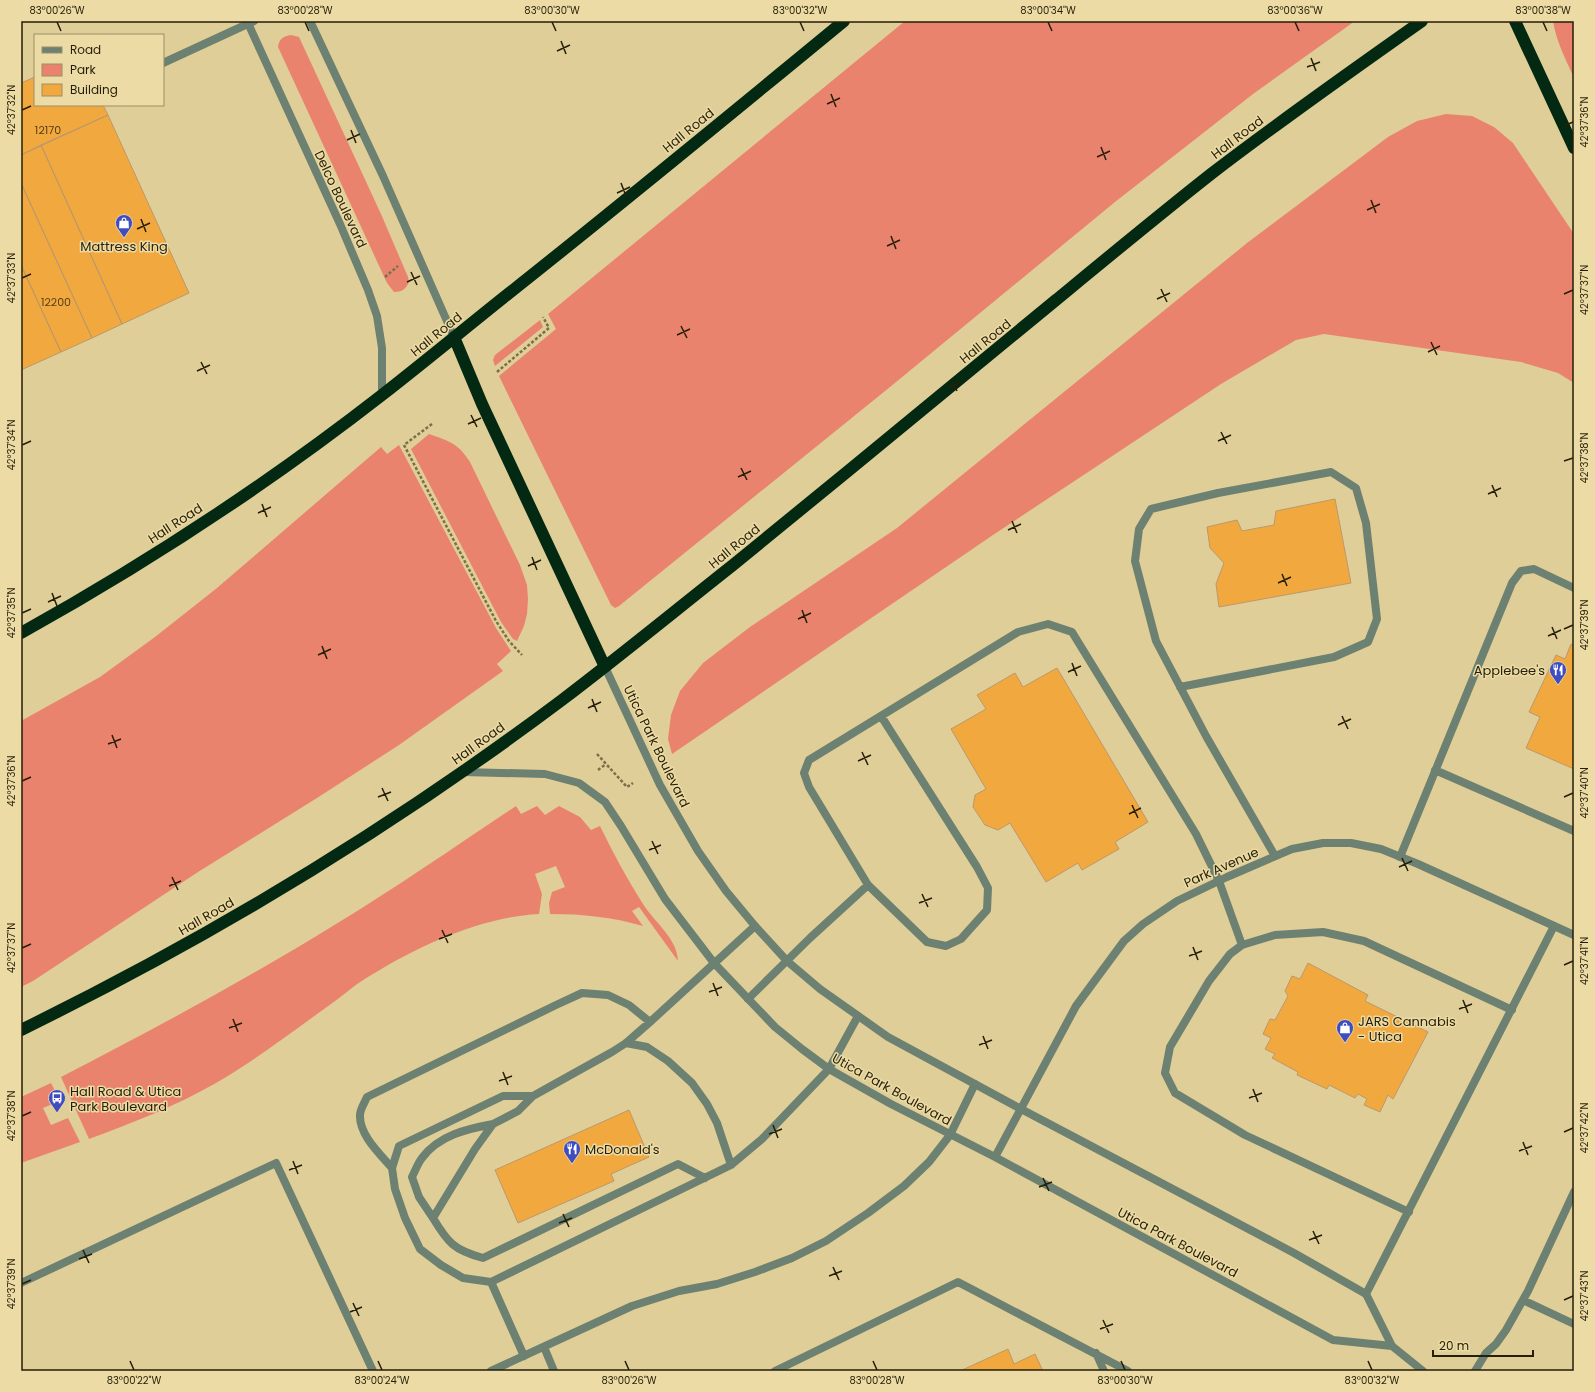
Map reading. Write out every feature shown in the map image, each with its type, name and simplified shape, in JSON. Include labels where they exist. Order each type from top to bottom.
[{"type":"highway","name":"Hall Road","points":[[21,634],[107,584],[190,532],[288,464],[382,395],[658,174],[844,21]]},
{"type":"highway","name":"Hall Road","points":[[21,1030],[203,934],[288,885],[377,829],[463,772],[605,667],[782,525],[1207,178],[1280,122],[1422,21]]},
{"type":"highway","points":[[1515,21],[1574,148]]},
{"type":"highway","points":[[454,337],[482,404],[605,667]]},
{"type":"street","points":[[310,21],[384,176],[454,337]]},
{"type":"street","points":[[164,63],[250,22]]},
{"type":"street","name":"Delco Boulevard","points":[[250,22],[363,275],[377,316],[382,348],[382,395]]},
{"type":"street","points":[[1180,687],[1334,657],[1368,642],[1378,619],[1366,523],[1356,488],[1331,472],[1218,493],[1151,509],[1139,529],[1135,561],[1156,641],[1180,687],[1206,736],[1275,856]]},
{"type":"street","points":[[1400,857],[1512,583],[1520,572],[1534,569],[1574,588]]},
{"type":"street","points":[[881,716],[973,861],[988,888],[987,910],[961,939],[946,946],[927,942],[868,885],[809,787],[804,774],[810,760],[881,716],[1018,632],[1048,624],[1072,632],[1196,834],[1219,881],[1242,945]]},
{"type":"street","name":"Utica Park Boulevard","points":[[605,667],[664,791],[698,851],[726,891],[755,926],[787,961],[820,989],[888,1037],[1294,1253],[1366,1294]]},
{"type":"street","points":[[1435,770],[1574,831]]},
{"type":"street","name":"Utica Park Boulevard","points":[[463,772],[545,774],[579,783],[605,802],[665,899],[714,963],[775,1027],[829,1069],[1334,1340],[1392,1346]]},
{"type":"street","name":"Park Avenue","points":[[995,1157],[1076,1006],[1124,941],[1143,924],[1177,901],[1292,849],[1323,843],[1351,843],[1381,849],[1574,935]]},
{"type":"street","points":[[748,999],[868,885]]},
{"type":"street","points":[[705,1178],[678,1164],[483,1258],[463,1253],[445,1238],[419,1196],[412,1177],[421,1158],[436,1143],[467,1129],[493,1124],[518,1111],[533,1096],[626,1043],[755,926]]},
{"type":"street","points":[[1423,1371],[1392,1346],[1366,1294],[1554,926]]},
{"type":"street","points":[[1409,1212],[1245,1135],[1174,1093],[1166,1073],[1170,1047],[1209,981],[1230,954],[1242,945],[1275,935],[1323,932],[1364,941],[1512,1010]]},
{"type":"street","points":[[392,1168],[381,1156],[364,1132],[360,1114],[367,1097],[582,993],[608,996],[629,1005],[650,1022]]},
{"type":"street","points":[[533,1096],[503,1096],[399,1146],[392,1168],[395,1189],[405,1218],[420,1249],[441,1265],[463,1278],[491,1282],[731,1165],[762,1139],[829,1069],[858,1016]]},
{"type":"street","points":[[626,1043],[647,1046],[692,1083],[707,1104],[717,1123],[731,1165]]},
{"type":"street","points":[[491,1371],[632,1306],[679,1291],[717,1284],[755,1272],[792,1258],[826,1240],[868,1213],[904,1186],[929,1162],[950,1135],[975,1084]]},
{"type":"street","points":[[433,1218],[475,1149],[493,1124]]},
{"type":"street","points":[[21,1283],[276,1163],[373,1371]]},
{"type":"street","points":[[1475,1371],[1486,1353],[1496,1344],[1506,1330],[1523,1300],[1574,1192]]},
{"type":"street","points":[[491,1282],[524,1356]]},
{"type":"street","points":[[775,1371],[958,1282],[1128,1371]]},
{"type":"street","points":[[1523,1300],[1574,1324]]},
{"type":"street","points":[[544,1347],[554,1371]]},
{"type":"street","points":[[1096,1353],[1104,1371]]},
{"type":"path","points":[[384,277],[401,264]]},
{"type":"path","points":[[497,372],[550,328],[543,317]]},
{"type":"path","points":[[432,424],[404,445],[496,621],[509,641],[522,655]]},
{"type":"path","points":[[597,754],[627,787],[634,783]]},
{"type":"path","points":[[595,772],[606,764]]},
{"type":"green space","points":[[905,21],[1355,21],[1253,94],[1115,202],[890,387],[615,608],[611,605],[499,376],[556,329],[548,314]]},
{"type":"green space","points":[[1553,21],[1574,21],[1574,78],[1559,43]]},
{"type":"green space","points":[[291,35],[299,37],[381,214],[408,277],[409,282],[407,287],[401,291],[394,292],[387,283],[278,47],[282,38]]},
{"type":"green space","points":[[1446,114],[1472,116],[1494,127],[1513,143],[1574,234],[1574,383],[1558,373],[1521,362],[1324,334],[1296,340],[1221,384],[993,535],[672,754],[668,739],[671,715],[680,691],[703,663],[750,627],[897,528],[1247,243],[1388,137],[1417,121]]},
{"type":"green space","points":[[540,320],[543,327],[495,366],[493,360],[495,355]]},
{"type":"green space","points":[[429,434],[452,444],[466,456],[520,565],[527,585],[528,599],[527,614],[524,626],[517,641],[513,639],[501,622],[411,449]]},
{"type":"green space","points":[[399,445],[496,628],[511,651],[497,664],[503,671],[399,745],[198,872],[33,981],[21,987],[21,721],[100,677],[155,637],[217,588],[381,447],[387,454]]},
{"type":"green space","points":[[516,806],[521,814],[537,806],[545,815],[559,806],[580,817],[591,830],[600,826],[620,866],[637,895],[670,938],[677,953],[678,961],[639,907],[632,911],[643,926],[620,920],[597,917],[550,914],[549,903],[552,892],[565,887],[556,866],[535,874],[542,894],[539,914],[496,920],[474,926],[412,952],[362,981],[246,1065],[216,1083],[170,1107],[89,1139],[61,1077],[131,1041],[269,964],[381,896]]},
{"type":"green space","points":[[51,1083],[60,1101],[43,1108],[51,1125],[68,1118],[80,1142],[21,1163],[21,1097]]},
{"type":"building","points":[[34,77],[34,106],[104,106],[108,115],[21,155],[21,83]]},
{"type":"building","name":"Mattress King","points":[[108,115],[189,293],[122,324],[41,145]]},
{"type":"building","points":[[41,145],[122,324],[92,338],[21,183],[21,155]]},
{"type":"building","points":[[21,183],[92,338],[61,352],[21,265]]},
{"type":"building","points":[[21,265],[61,352],[21,370]]},
{"type":"building","points":[[1335,499],[1351,583],[1219,607],[1216,584],[1224,563],[1210,548],[1207,527],[1237,520],[1242,531],[1274,525],[1276,511]]},
{"type":"building","name":"Applebee's","points":[[1571,644],[1574,646],[1574,769],[1526,748],[1540,717],[1529,712],[1556,655],[1565,659]]},
{"type":"building","points":[[1057,668],[1148,822],[1115,842],[1119,849],[1082,870],[1078,863],[1046,882],[1010,823],[998,830],[985,825],[973,807],[975,795],[986,789],[951,729],[986,709],[977,695],[1015,673],[1023,687]]},
{"type":"building","name":"JARS Cannabis - Utica","points":[[1308,963],[1368,995],[1365,1001],[1428,1032],[1393,1099],[1388,1095],[1380,1112],[1364,1105],[1367,1099],[1358,1094],[1355,1098],[1329,1085],[1327,1089],[1297,1075],[1298,1072],[1272,1058],[1275,1054],[1265,1049],[1271,1038],[1263,1034],[1270,1019],[1275,1020],[1288,996],[1285,991],[1292,976],[1300,979]]},
{"type":"building","name":"McDonald's","points":[[629,1110],[649,1157],[611,1174],[614,1181],[518,1223],[495,1170]]},
{"type":"building","points":[[1008,1349],[1014,1364],[1035,1354],[1043,1371],[960,1371]]},
{"type":"place","name":"Mattress King","points":[[124,238]]},
{"type":"place","name":"Applebee's","points":[[1558,685]]},
{"type":"place","name":"JARS Cannabis - Utica","points":[[1345,1043]]},
{"type":"place","name":"Hall Road & Utica Park Boulevard","points":[[57,1113]]},
{"type":"place","name":"McDonald's","points":[[572,1164]]}]
